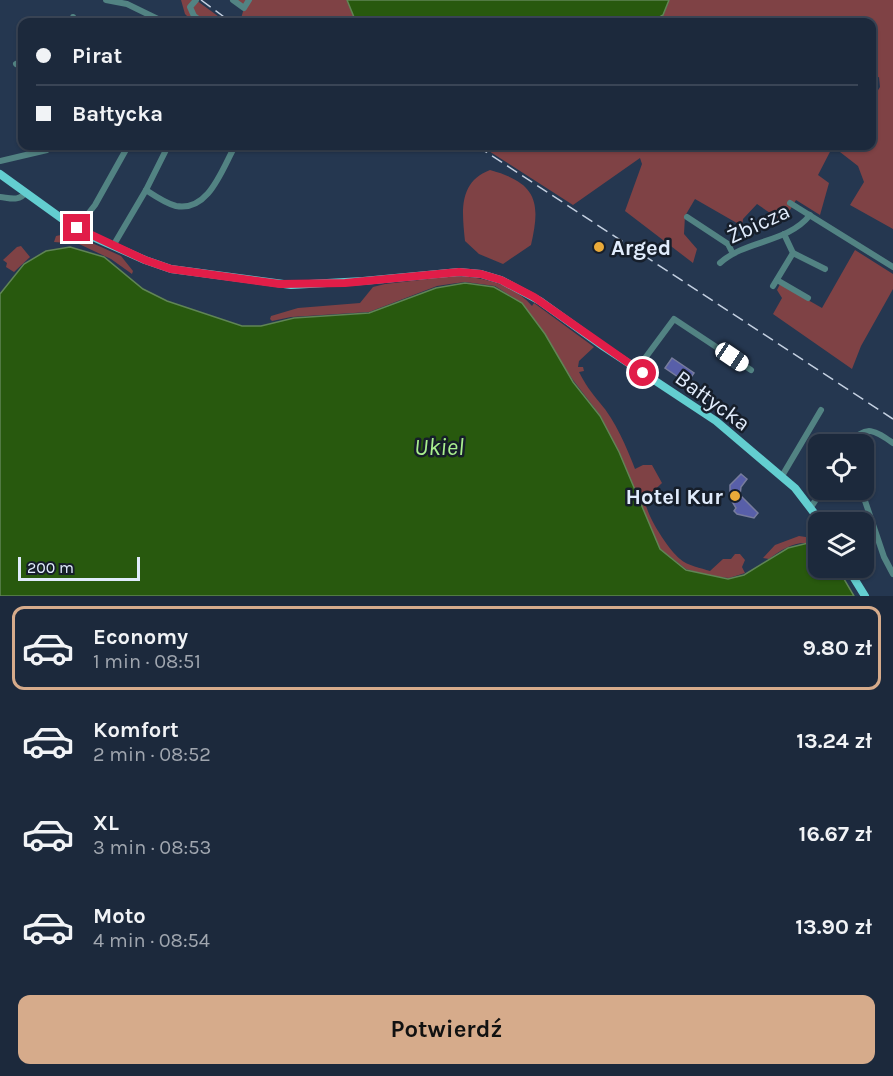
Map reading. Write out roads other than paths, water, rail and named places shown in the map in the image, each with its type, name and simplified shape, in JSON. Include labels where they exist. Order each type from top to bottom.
[{"type":"main road","name":"Bałtycka","points":[[0,174],[77,228],[113,246],[171,269],[291,285],[354,282],[459,272],[481,274],[501,280],[534,297],[716,421],[782,476],[814,512]]},
{"type":"main road","points":[[854,578],[865,596]]},
{"type":"street","points":[[106,0],[136,8],[156,18]]},
{"type":"street","points":[[232,0],[244,8],[249,0]]},
{"type":"street","points":[[194,2],[190,7],[197,18]]},
{"type":"street","points":[[0,160],[47,150]]},
{"type":"street","points":[[77,228],[95,205],[126,150]]},
{"type":"street","points":[[113,246],[146,190],[166,150]]},
{"type":"street","points":[[146,190],[176,206],[189,207],[202,200],[210,191],[233,150]]},
{"type":"street","points":[[0,197],[16,199],[21,198],[26,192]]},
{"type":"street","name":"Żbicza","points":[[790,203],[893,267]]},
{"type":"street","name":"Żbicza","points":[[720,263],[732,252],[784,234],[805,221],[810,215]]},
{"type":"street","points":[[687,217],[728,244],[732,252]]},
{"type":"street","points":[[784,234],[793,253],[825,269]]},
{"type":"street","points":[[793,253],[775,283],[808,298]]},
{"type":"street","points":[[637,369],[674,319],[751,370]]},
{"type":"street","points":[[782,476],[821,410]]},
{"type":"street","points":[[858,434],[869,430],[878,432],[893,443]]},
{"type":"street","points":[[811,507],[816,500]]},
{"type":"street","points":[[865,500],[884,557],[893,574]]},
{"type":"water","points":[[347,0],[669,0],[663,15],[658,18],[354,18]]},
{"type":"water","name":"Ukiel","points":[[70,247],[104,257],[143,289],[167,301],[242,326],[261,326],[294,318],[369,313],[436,288],[465,283],[494,287],[522,303],[545,334],[573,382],[600,416],[619,452],[660,549],[686,570],[728,579],[744,575],[788,548],[808,543],[808,578],[843,578],[854,596],[0,596],[0,294],[24,264],[46,251]]},
{"type":"railway","points":[[201,0],[226,18]]},
{"type":"railway","points":[[483,150],[893,419]]},
{"type":"place","name":"Arged","points":[[599,247]]},
{"type":"place","name":"Hotel Kur","points":[[735,496]]}]
